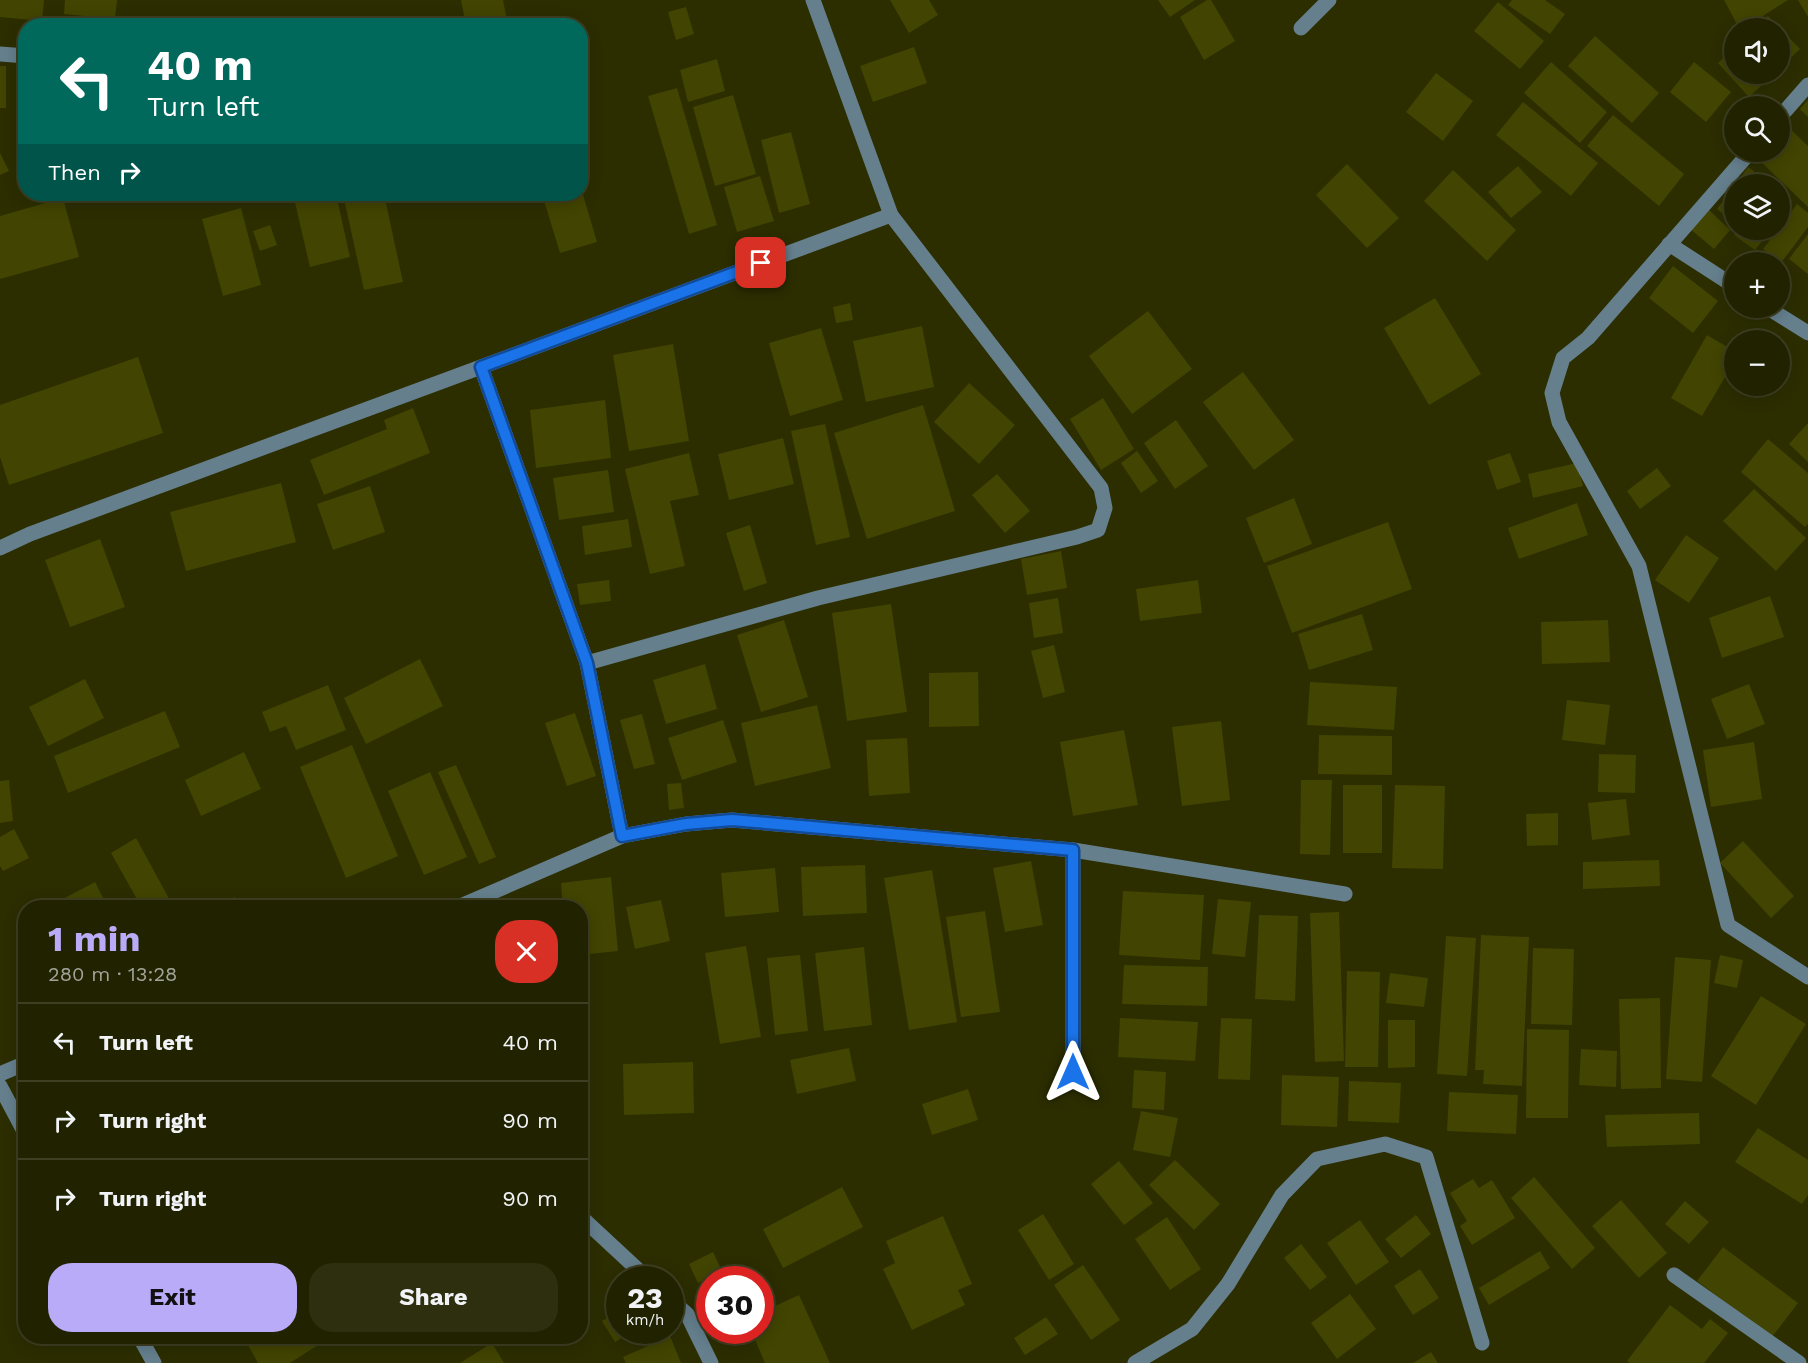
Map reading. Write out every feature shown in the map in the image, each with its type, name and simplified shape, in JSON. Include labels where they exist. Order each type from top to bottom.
[{"type":"street","points":[[587,663],[818,598],[1077,537],[1098,530],[1105,508],[1101,488],[891,215],[813,0]]},
{"type":"street","points":[[1302,28],[1329,0]]},
{"type":"street","points":[[0,54],[18,55]]},
{"type":"street","points":[[1790,105],[1808,85]]},
{"type":"street","points":[[1741,162],[1588,338],[1563,358],[1552,393],[1559,422],[1639,566],[1728,925],[1808,977]]},
{"type":"street","points":[[0,548],[891,215]]},
{"type":"street","points":[[1669,244],[1724,280]]},
{"type":"street","points":[[1784,318],[1808,333]]},
{"type":"street","points":[[481,367],[587,663],[622,836]]},
{"type":"street","points":[[474,900],[622,836],[686,824],[732,820],[1073,850],[1345,894]]},
{"type":"street","points":[[1073,850],[1073,1072]]},
{"type":"street","points":[[0,1074],[18,1066]]},
{"type":"street","points":[[0,1086],[18,1120]]},
{"type":"street","points":[[1135,1363],[1192,1329],[1228,1284],[1282,1195],[1317,1158],[1385,1144],[1426,1157],[1482,1343]]},
{"type":"street","points":[[588,1223],[634,1266]]},
{"type":"street","points":[[1674,1275],[1799,1363]]},
{"type":"street","points":[[684,1311],[711,1363]]},
{"type":"street","points":[[143,1344],[154,1363]]},
{"type":"building","points":[[0,0],[44,0],[42,18],[0,17]]},
{"type":"building","points":[[65,0],[117,0],[115,18],[64,14]]},
{"type":"building","points":[[461,0],[503,0],[506,18],[464,18]]},
{"type":"building","points":[[890,0],[929,0],[938,15],[909,33]]},
{"type":"building","points":[[1158,0],[1195,0],[1170,17]]},
{"type":"building","points":[[1207,0],[1211,0],[1235,41],[1204,60],[1180,17]]},
{"type":"building","points":[[1512,0],[1545,0],[1565,14],[1550,34],[1508,5]]},
{"type":"building","points":[[1724,0],[1788,0],[1760,18],[1734,18]]},
{"type":"building","points":[[1798,0],[1808,0],[1808,17]]},
{"type":"building","points":[[1498,2],[1544,41],[1520,69],[1474,31]]},
{"type":"building","points":[[686,7],[694,34],[676,40],[668,12]]},
{"type":"building","points":[[1595,36],[1659,93],[1632,123],[1568,66]]},
{"type":"building","points":[[1790,39],[1800,49],[1790,59]]},
{"type":"building","points":[[914,47],[927,83],[873,102],[860,66]]},
{"type":"building","points":[[1724,57],[1724,70],[1718,63]]},
{"type":"building","points":[[717,59],[725,91],[688,102],[680,70]]},
{"type":"building","points":[[1551,62],[1607,112],[1580,143],[1524,93]]},
{"type":"building","points":[[1694,62],[1731,92],[1728,96],[1724,96],[1724,100],[1706,122],[1670,92]]},
{"type":"building","points":[[0,66],[6,66],[6,108],[0,108]]},
{"type":"building","points":[[1436,73],[1473,101],[1443,141],[1406,112]]},
{"type":"building","points":[[1737,84],[1763,84],[1750,96]]},
{"type":"building","points":[[677,88],[717,225],[689,234],[648,96]]},
{"type":"building","points":[[733,95],[756,174],[715,186],[693,107]]},
{"type":"building","points":[[1808,100],[1808,117],[1800,109]]},
{"type":"building","points":[[1523,102],[1598,163],[1571,196],[1496,135]]},
{"type":"building","points":[[1613,115],[1684,174],[1659,206],[1587,146]]},
{"type":"building","points":[[1790,129],[1808,146],[1808,207],[1790,190],[1790,174],[1774,174],[1761,162],[1790,162]]},
{"type":"building","points":[[791,132],[810,204],[779,213],[761,140]]},
{"type":"building","points":[[0,153],[9,171],[0,175]]},
{"type":"building","points":[[1347,164],[1399,218],[1367,248],[1316,195]]},
{"type":"building","points":[[1518,166],[1542,192],[1511,218],[1488,192]]},
{"type":"building","points":[[1748,167],[1757,174],[1743,174]]},
{"type":"building","points":[[1453,170],[1516,230],[1487,261],[1424,201]]},
{"type":"building","points":[[760,176],[774,221],[737,232],[724,187]]},
{"type":"building","points":[[1724,200],[1724,214],[1717,209]]},
{"type":"building","points":[[52,201],[64,201],[79,257],[0,279],[0,216]]},
{"type":"building","points":[[295,201],[338,201],[350,257],[310,267]]},
{"type":"building","points":[[345,201],[386,201],[403,282],[364,290]]},
{"type":"building","points":[[544,201],[585,201],[597,242],[560,253]]},
{"type":"building","points":[[1797,204],[1808,213],[1808,227],[1789,252],[1767,252],[1763,249],[1770,240],[1790,240],[1790,213]]},
{"type":"building","points":[[241,208],[261,285],[223,296],[202,219]]},
{"type":"building","points":[[1707,208],[1724,224],[1724,237],[1714,249],[1689,228]]},
{"type":"building","points":[[270,225],[277,245],[260,251],[253,231]]},
{"type":"building","points":[[1808,234],[1808,274],[1790,258]]},
{"type":"building","points":[[1741,240],[1763,240],[1755,250]]},
{"type":"building","points":[[1673,266],[1718,301],[1693,333],[1649,298]]},
{"type":"building","points":[[1435,298],[1481,374],[1429,405],[1384,328]]},
{"type":"building","points":[[850,303],[853,320],[836,323],[833,307]]},
{"type":"building","points":[[1148,311],[1192,369],[1132,414],[1089,356]]},
{"type":"building","points":[[922,326],[934,387],[866,402],[853,341]]},
{"type":"building","points":[[821,328],[843,400],[790,416],[769,343]]},
{"type":"building","points":[[1707,335],[1724,345],[1724,379],[1702,416],[1671,398]]},
{"type":"building","points":[[673,344],[689,441],[629,451],[613,355]]},
{"type":"building","points":[[138,357],[163,433],[9,485],[0,457],[0,405]]},
{"type":"building","points":[[1243,372],[1294,440],[1254,470],[1203,402]]},
{"type":"building","points":[[969,383],[1015,425],[979,464],[934,422]]},
{"type":"building","points":[[1103,398],[1134,449],[1101,470],[1070,419]]},
{"type":"building","points":[[605,400],[611,458],[536,468],[530,410]]},
{"type":"building","points":[[923,405],[955,511],[867,539],[834,433]]},
{"type":"building","points":[[413,408],[430,453],[324,495],[310,460],[387,429],[384,420]]},
{"type":"building","points":[[1176,420],[1208,466],[1175,489],[1144,443]]},
{"type":"building","points":[[1808,423],[1808,462],[1789,444]]},
{"type":"building","points":[[825,424],[850,537],[816,545],[791,431]]},
{"type":"building","points":[[783,438],[794,484],[729,500],[718,454]]},
{"type":"building","points":[[1768,439],[1808,473],[1808,524],[1805,527],[1741,472]]},
{"type":"building","points":[[1137,451],[1158,481],[1141,493],[1121,463]]},
{"type":"building","points":[[689,453],[699,495],[670,501],[685,566],[650,574],[625,469]]},
{"type":"building","points":[[1510,453],[1521,482],[1497,490],[1487,461]]},
{"type":"building","points":[[1577,463],[1583,486],[1533,498],[1528,474]]},
{"type":"building","points":[[1657,468],[1671,486],[1640,509],[1627,491]]},
{"type":"building","points":[[608,470],[614,512],[559,520],[553,478]]},
{"type":"building","points":[[997,474],[1030,511],[1005,533],[972,495]]},
{"type":"building","points":[[281,483],[296,542],[186,571],[170,512]]},
{"type":"building","points":[[370,486],[385,532],[333,550],[317,504]]},
{"type":"building","points":[[1754,489],[1806,538],[1776,571],[1723,521]]},
{"type":"building","points":[[1294,498],[1312,544],[1264,563],[1246,518]]},
{"type":"building","points":[[1577,503],[1588,535],[1519,559],[1508,528]]},
{"type":"building","points":[[628,519],[632,547],[585,555],[582,526]]},
{"type":"building","points":[[1388,522],[1412,589],[1292,633],[1267,566]]},
{"type":"building","points":[[750,525],[767,583],[744,591],[726,533]]},
{"type":"building","points":[[1686,535],[1719,558],[1689,603],[1655,580]]},
{"type":"building","points":[[100,539],[125,607],[70,627],[45,560]]},
{"type":"building","points":[[1061,551],[1067,588],[1027,595],[1021,559]]},
{"type":"building","points":[[609,580],[611,601],[580,605],[577,584]]},
{"type":"building","points":[[1198,580],[1202,613],[1140,621],[1136,589]]},
{"type":"building","points":[[1770,596],[1784,637],[1722,658],[1709,618]]},
{"type":"building","points":[[1058,598],[1063,633],[1034,638],[1029,603]]},
{"type":"building","points":[[891,604],[907,712],[847,721],[832,613]]},
{"type":"building","points":[[1362,614],[1373,650],[1309,670],[1298,634]]},
{"type":"building","points":[[784,620],[808,697],[761,712],[737,635]]},
{"type":"building","points":[[1608,620],[1610,662],[1542,664],[1541,622]]},
{"type":"building","points":[[1054,645],[1065,692],[1043,698],[1031,651]]},
{"type":"building","points":[[420,659],[443,706],[366,744],[344,698]]},
{"type":"building","points":[[705,664],[717,709],[666,724],[653,680]]},
{"type":"building","points":[[978,672],[979,726],[929,727],[929,673]]},
{"type":"building","points":[[85,679],[104,718],[48,746],[29,707]]},
{"type":"building","points":[[1310,682],[1397,687],[1394,730],[1307,725]]},
{"type":"building","points":[[1749,684],[1765,724],[1727,739],[1711,699]]},
{"type":"building","points":[[328,685],[346,730],[296,750],[286,726],[270,732],[262,712]]},
{"type":"building","points":[[1567,700],[1610,705],[1605,745],[1562,740]]},
{"type":"building","points":[[817,705],[831,768],[755,786],[741,723]]},
{"type":"building","points":[[165,711],[180,747],[68,793],[54,756]]},
{"type":"building","points":[[575,713],[596,776],[567,786],[545,723]]},
{"type":"building","points":[[642,714],[655,764],[634,769],[620,720]]},
{"type":"building","points":[[723,720],[737,762],[682,780],[668,738]]},
{"type":"building","points":[[1221,721],[1230,800],[1182,806],[1172,727]]},
{"type":"building","points":[[1124,730],[1138,805],[1073,816],[1060,742]]},
{"type":"building","points":[[1319,735],[1392,736],[1392,775],[1318,774]]},
{"type":"building","points":[[907,738],[910,793],[869,796],[866,740]]},
{"type":"building","points":[[1754,742],[1762,799],[1711,807],[1703,750]]},
{"type":"building","points":[[352,745],[398,856],[346,878],[300,767]]},
{"type":"building","points":[[244,752],[261,789],[201,816],[185,780]]},
{"type":"building","points":[[1599,754],[1636,755],[1635,793],[1598,792]]},
{"type":"building","points":[[456,765],[496,857],[479,864],[438,772]]},
{"type":"building","points":[[430,772],[467,857],[424,875],[388,791]]},
{"type":"building","points":[[9,780],[13,821],[0,823],[0,781]]},
{"type":"building","points":[[1301,780],[1332,780],[1330,855],[1300,854]]},
{"type":"building","points":[[681,783],[684,808],[669,810],[667,784]]},
{"type":"building","points":[[1343,785],[1382,785],[1382,853],[1343,853]]},
{"type":"building","points":[[1395,785],[1445,786],[1443,869],[1392,868]]},
{"type":"building","points":[[1626,799],[1630,835],[1592,840],[1588,803]]},
{"type":"building","points":[[1558,813],[1558,845],[1527,846],[1526,814]]},
{"type":"building","points":[[14,829],[29,858],[3,871],[0,866],[0,837]]},
{"type":"building","points":[[136,838],[170,900],[137,900],[111,853]]},
{"type":"building","points":[[1743,841],[1794,896],[1771,918],[1720,863]]},
{"type":"building","points":[[1659,860],[1660,886],[1583,889],[1583,862]]},
{"type":"building","points":[[1031,861],[1043,925],[1005,932],[993,868]]},
{"type":"building","points":[[865,865],[867,913],[803,916],[801,867]]},
{"type":"building","points":[[775,868],[779,912],[725,917],[721,873]]},
{"type":"building","points":[[932,870],[957,1022],[909,1030],[884,878]]},
{"type":"building","points":[[611,877],[618,951],[588,954],[588,900],[562,900],[561,883]]},
{"type":"building","points":[[95,882],[104,900],[61,900]]},
{"type":"building","points":[[1123,891],[1204,895],[1200,960],[1119,955]]},
{"type":"building","points":[[1218,899],[1251,902],[1245,957],[1212,954]]},
{"type":"building","points":[[661,900],[670,941],[635,949],[626,907]]},
{"type":"building","points":[[985,911],[1000,1012],[961,1017],[946,917]]},
{"type":"building","points":[[1339,912],[1344,1061],[1315,1062],[1310,913]]},
{"type":"building","points":[[1259,915],[1298,916],[1295,1001],[1255,999]]},
{"type":"building","points":[[1481,935],[1529,937],[1522,1086],[1483,1084],[1484,1070],[1475,1070]]},
{"type":"building","points":[[1446,936],[1476,938],[1467,1076],[1437,1074]]},
{"type":"building","points":[[746,946],[761,1037],[720,1044],[705,953]]},
{"type":"building","points":[[864,947],[872,1025],[824,1031],[815,953]]},
{"type":"building","points":[[1533,948],[1574,949],[1572,1025],[1531,1024]]},
{"type":"building","points":[[800,955],[808,1031],[775,1035],[767,958]]},
{"type":"building","points":[[1720,955],[1743,960],[1737,988],[1714,983]]},
{"type":"building","points":[[1675,957],[1711,960],[1702,1082],[1666,1079]]},
{"type":"building","points":[[1124,965],[1208,967],[1207,1006],[1122,1004]]},
{"type":"building","points":[[1347,971],[1380,972],[1378,1067],[1345,1067]]},
{"type":"building","points":[[1390,973],[1428,978],[1424,1007],[1386,1003]]},
{"type":"building","points":[[1761,996],[1806,1024],[1756,1105],[1711,1076]]},
{"type":"building","points":[[1660,998],[1661,1088],[1621,1089],[1619,999]]},
{"type":"building","points":[[1120,1018],[1198,1022],[1195,1061],[1118,1057]]},
{"type":"building","points":[[1221,1018],[1252,1019],[1250,1080],[1218,1079]]},
{"type":"building","points":[[1388,1020],[1415,1020],[1415,1067],[1388,1068]]},
{"type":"building","points":[[1527,1029],[1569,1030],[1568,1118],[1526,1118]]},
{"type":"building","points":[[849,1048],[856,1081],[797,1094],[790,1060]]},
{"type":"building","points":[[1581,1049],[1617,1051],[1616,1087],[1579,1085]]},
{"type":"building","points":[[693,1062],[694,1113],[624,1115],[623,1064]]},
{"type":"building","points":[[1134,1070],[1166,1072],[1164,1110],[1132,1108]]},
{"type":"building","points":[[1282,1075],[1339,1077],[1337,1127],[1281,1125]]},
{"type":"building","points":[[1349,1081],[1401,1083],[1399,1123],[1348,1121]]},
{"type":"building","points":[[968,1089],[978,1120],[932,1135],[922,1104]]},
{"type":"building","points":[[1449,1092],[1518,1095],[1516,1134],[1447,1131]]},
{"type":"building","points":[[1141,1111],[1178,1118],[1170,1157],[1133,1150]]},
{"type":"building","points":[[1699,1113],[1700,1144],[1607,1147],[1605,1115]]},
{"type":"building","points":[[1758,1128],[1808,1160],[1808,1195],[1802,1204],[1735,1162]]},
{"type":"building","points":[[1175,1160],[1220,1204],[1194,1230],[1149,1185]]},
{"type":"building","points":[[1119,1161],[1153,1203],[1124,1225],[1091,1184]]},
{"type":"building","points":[[1534,1177],[1595,1248],[1572,1269],[1511,1198]]},
{"type":"building","points":[[1473,1179],[1479,1188],[1492,1180],[1515,1218],[1472,1245],[1460,1226],[1467,1221],[1450,1193]]},
{"type":"building","points":[[842,1187],[863,1227],[783,1268],[763,1229]]},
{"type":"building","points":[[1621,1200],[1667,1253],[1639,1278],[1592,1226]]},
{"type":"building","points":[[1685,1201],[1709,1222],[1689,1244],[1665,1224]]},
{"type":"building","points":[[1043,1214],[1074,1264],[1049,1280],[1018,1230]]},
{"type":"building","points":[[1416,1215],[1431,1234],[1401,1258],[1385,1239]]},
{"type":"building","points":[[943,1216],[972,1284],[958,1290],[965,1305],[912,1330],[883,1269],[895,1263],[886,1241]]},
{"type":"building","points":[[1167,1217],[1201,1269],[1170,1290],[1135,1239]]},
{"type":"building","points":[[1360,1220],[1389,1262],[1356,1285],[1327,1243]]},
{"type":"building","points":[[1301,1244],[1327,1277],[1310,1290],[1284,1258]]},
{"type":"building","points":[[1723,1247],[1798,1303],[1772,1337],[1697,1281]]},
{"type":"building","points":[[1540,1251],[1550,1268],[1489,1305],[1479,1288]]},
{"type":"building","points":[[713,1252],[720,1266],[696,1266],[696,1279],[689,1264]]},
{"type":"building","points":[[1083,1265],[1120,1320],[1091,1340],[1054,1285]]},
{"type":"building","points":[[1420,1269],[1439,1298],[1413,1315],[1394,1286]]},
{"type":"building","points":[[1350,1294],[1376,1329],[1337,1359],[1311,1323]]},
{"type":"building","points":[[799,1295],[830,1363],[765,1363],[757,1344],[774,1344],[774,1307]]},
{"type":"building","points":[[1670,1305],[1702,1329],[1710,1319],[1728,1333],[1704,1363],[1630,1363],[1627,1361]]},
{"type":"building","points":[[1046,1317],[1058,1334],[1025,1355],[1014,1338]]},
{"type":"building","points":[[247,1344],[320,1344],[290,1363],[258,1363]]},
{"type":"building","points":[[493,1344],[504,1363],[460,1363]]},
{"type":"building","points":[[652,1344],[673,1344],[681,1363],[626,1363],[623,1357]]},
{"type":"building","points":[[1431,1352],[1438,1363],[1413,1363]]},
{"type":"route","points":[[761,263],[481,367],[587,663],[622,836],[686,824],[732,820],[1073,850],[1073,1072]]}]
